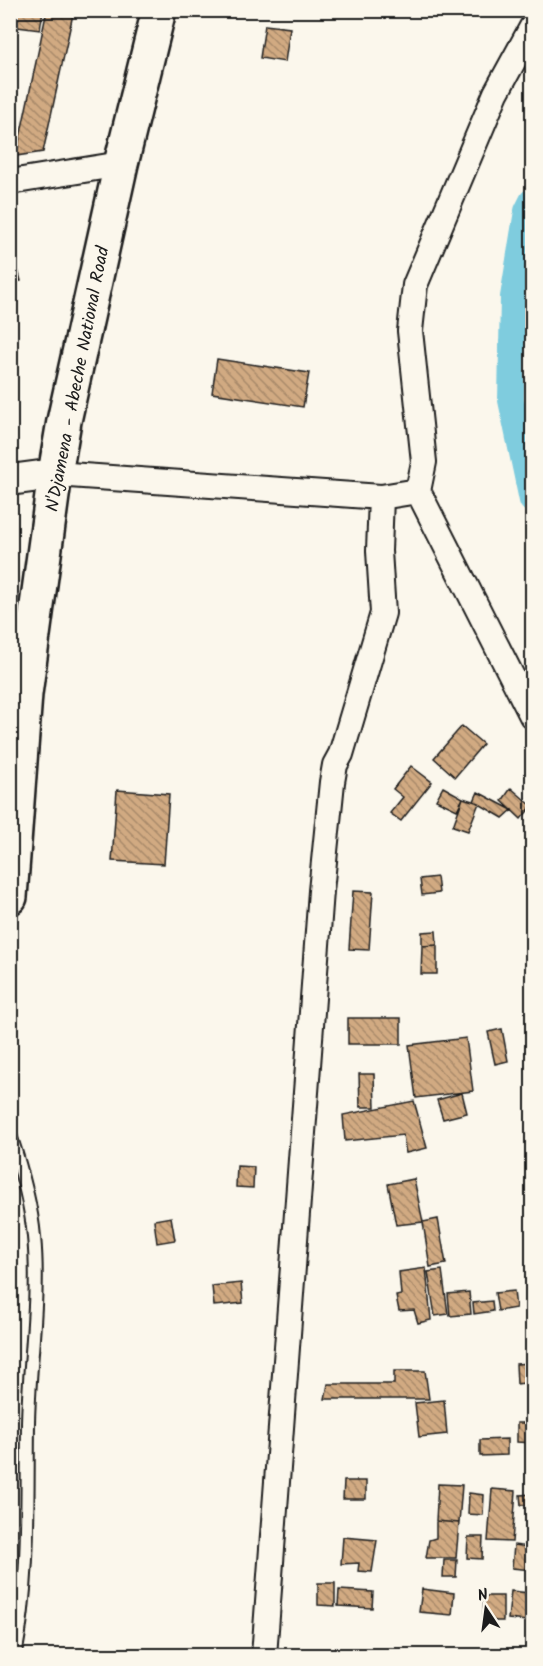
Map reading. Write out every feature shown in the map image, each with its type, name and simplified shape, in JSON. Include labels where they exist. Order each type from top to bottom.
[{"type":"highway","name":"N'Djamena - Abeche National Road","points":[[10,897],[25,694],[55,474],[64,421],[121,164],[159,10]]},
{"type":"street","points":[[532,27],[495,93],[415,285],[410,331],[424,462],[418,491],[532,716]]},
{"type":"street","points":[[10,182],[121,164]]},
{"type":"street","points":[[10,480],[55,474],[381,497],[418,491]]},
{"type":"street","points":[[264,1656],[321,891],[332,782],[335,765],[341,754],[383,613],[378,551],[381,497]]},
{"type":"lane","points":[[10,1135],[24,1177],[34,1237],[35,1292],[29,1385],[25,1572],[15,1656]]},
{"type":"building","points":[[10,10],[43,10],[40,30],[10,26]]},
{"type":"building","points":[[47,10],[73,14],[43,152],[16,156]]},
{"type":"building","points":[[265,25],[290,28],[285,62],[260,58]]},
{"type":"building","points":[[10,239],[21,281],[10,283]]},
{"type":"building","points":[[217,359],[309,373],[303,407],[212,393]]},
{"type":"building","points":[[462,726],[483,744],[455,777],[434,758]]},
{"type":"building","points":[[411,766],[432,782],[401,821],[390,813],[403,797],[393,789]]},
{"type":"building","points":[[443,787],[463,798],[457,810],[436,800]]},
{"type":"building","points":[[511,788],[532,806],[521,819],[502,801]]},
{"type":"building","points":[[117,790],[169,794],[164,864],[112,861]]},
{"type":"building","points":[[478,792],[512,810],[503,818],[474,801]]},
{"type":"building","points":[[463,798],[479,803],[468,831],[453,826]]},
{"type":"building","points":[[437,877],[439,893],[422,895],[420,879]]},
{"type":"building","points":[[353,891],[373,892],[369,950],[349,949]]},
{"type":"building","points":[[436,931],[437,945],[422,946],[422,932]]},
{"type":"building","points":[[437,945],[437,974],[421,974],[422,946]]},
{"type":"building","points":[[348,1018],[401,1018],[401,1044],[348,1044]]},
{"type":"building","points":[[502,1029],[508,1061],[495,1064],[488,1032]]},
{"type":"building","points":[[466,1038],[473,1091],[416,1098],[409,1045]]},
{"type":"building","points":[[359,1074],[374,1074],[375,1107],[360,1107]]},
{"type":"building","points":[[462,1093],[467,1113],[443,1119],[437,1100]]},
{"type":"building","points":[[414,1101],[427,1148],[406,1153],[403,1135],[345,1141],[343,1115]]},
{"type":"building","points":[[237,1166],[254,1167],[253,1188],[236,1187]]},
{"type":"building","points":[[414,1179],[423,1222],[396,1225],[388,1184]]},
{"type":"building","points":[[171,1217],[175,1240],[157,1243],[154,1220]]},
{"type":"building","points":[[438,1219],[446,1264],[430,1267],[423,1222]]},
{"type":"building","points":[[426,1268],[431,1320],[418,1323],[414,1310],[399,1311],[396,1296],[401,1295],[399,1272]]},
{"type":"building","points":[[442,1270],[448,1314],[435,1316],[428,1272]]},
{"type":"building","points":[[241,1283],[243,1303],[214,1306],[212,1286]]},
{"type":"building","points":[[514,1291],[516,1308],[498,1311],[495,1293]]},
{"type":"building","points":[[469,1292],[471,1314],[450,1316],[448,1294]]},
{"type":"building","points":[[492,1301],[493,1311],[474,1314],[473,1303]]},
{"type":"building","points":[[531,1363],[532,1382],[517,1384],[516,1364]]},
{"type":"building","points":[[394,1371],[425,1371],[429,1399],[325,1399],[328,1384],[394,1384]]},
{"type":"building","points":[[444,1400],[447,1434],[419,1437],[415,1403]]},
{"type":"building","points":[[517,1423],[532,1423],[532,1443],[517,1442]]},
{"type":"building","points":[[507,1439],[507,1455],[480,1456],[480,1440]]},
{"type":"building","points":[[344,1481],[366,1481],[366,1499],[343,1499]]},
{"type":"building","points":[[438,1484],[462,1485],[459,1523],[436,1521]]},
{"type":"building","points":[[492,1489],[516,1491],[512,1542],[488,1541]]},
{"type":"building","points":[[469,1493],[484,1495],[483,1515],[468,1514]]},
{"type":"building","points":[[532,1494],[532,1505],[521,1505],[520,1495]]},
{"type":"building","points":[[436,1521],[459,1523],[456,1558],[426,1558],[429,1540],[436,1538]]},
{"type":"building","points":[[532,1521],[532,1570],[512,1568],[514,1545],[529,1547]]},
{"type":"building","points":[[343,1537],[377,1540],[372,1572],[358,1571],[359,1563],[341,1564]]},
{"type":"building","points":[[468,1537],[483,1537],[482,1559],[467,1558]]},
{"type":"building","points":[[444,1560],[457,1560],[456,1577],[443,1577]]},
{"type":"building","points":[[318,1583],[335,1583],[335,1606],[318,1605]]},
{"type":"building","points":[[422,1589],[454,1593],[452,1615],[419,1612]]},
{"type":"building","points":[[339,1590],[373,1592],[372,1608],[338,1606]]},
{"type":"building","points":[[511,1591],[529,1593],[527,1621],[508,1619]]},
{"type":"building","points":[[484,1596],[503,1596],[503,1621],[483,1621]]},
{"type":"waterway","points":[[532,201],[527,211],[513,297],[511,400],[532,500]]}]
